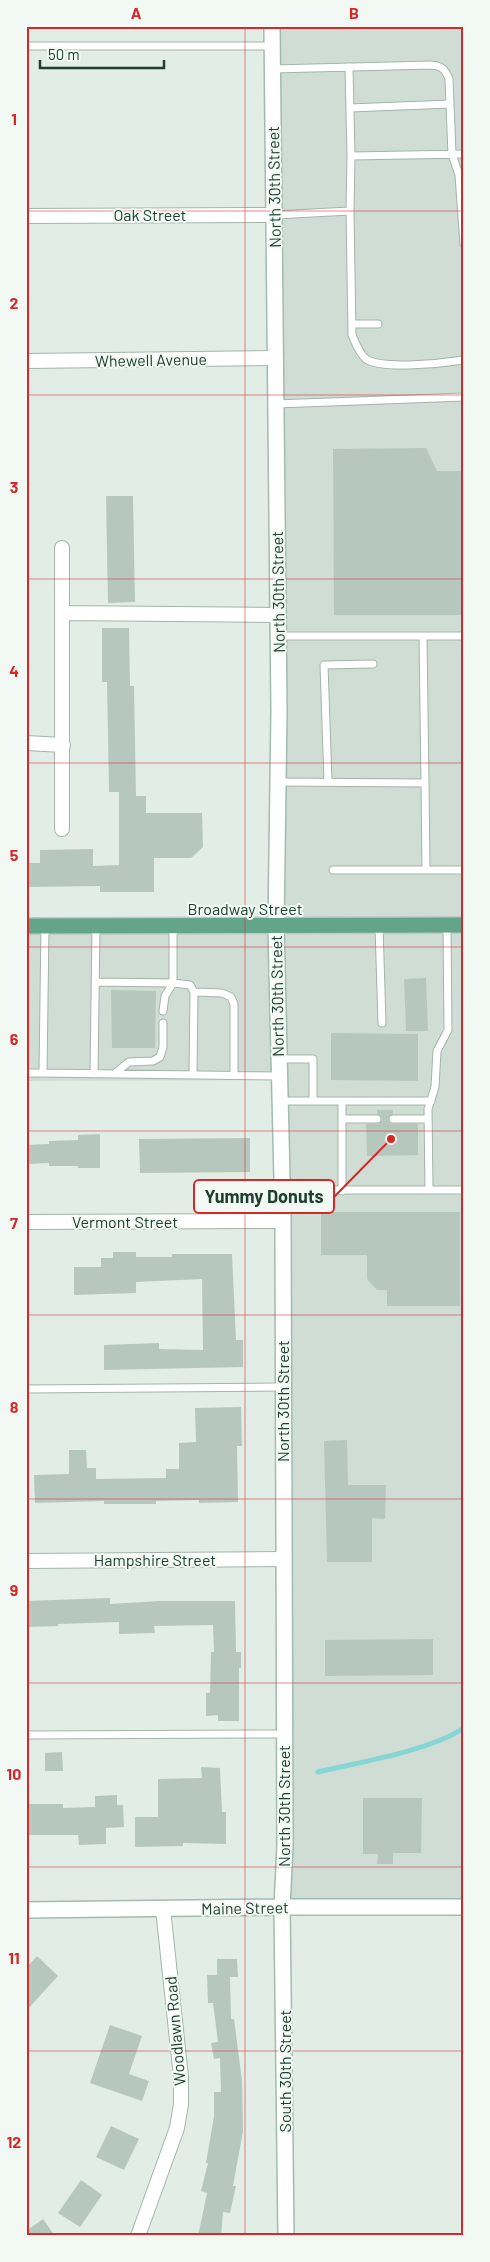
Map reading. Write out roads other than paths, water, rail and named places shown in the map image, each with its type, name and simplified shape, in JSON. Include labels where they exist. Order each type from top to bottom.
[{"type":"main road","name":"Broadway Street","points":[[26,926],[276,927],[464,925]]},
{"type":"street","name":"North 30th Street","points":[[272,26],[278,615],[276,927],[283,1221],[285,1845],[282,1907]]},
{"type":"street","name":"Oak Street","points":[[26,216],[274,215]]},
{"type":"street","name":"Whewell Avenue","points":[[26,361],[276,358]]},
{"type":"street","points":[[62,548],[62,829]]},
{"type":"street","points":[[62,613],[278,615]]},
{"type":"street","points":[[26,743],[63,745]]},
{"type":"street","name":"Vermont Street","points":[[26,1222],[283,1221]]},
{"type":"street","name":"Hampshire Street","points":[[26,1560],[284,1559]]},
{"type":"street","name":"South 30th Street","points":[[282,1907],[286,2236]]},
{"type":"street","name":"Maine Street","points":[[26,1910],[464,1907]]},
{"type":"street","name":"Woodlawn Road","points":[[138,2236],[175,2137],[181,2104],[182,2077],[163,1909]]},
{"type":"lane","points":[[26,46],[272,46]]},
{"type":"lane","points":[[273,70],[440,66],[449,79],[452,154],[459,175],[464,244]]},
{"type":"lane","points":[[349,67],[352,156],[350,212],[352,335],[358,349],[369,361],[418,365],[464,360]]},
{"type":"lane","points":[[350,108],[450,104]]},
{"type":"lane","points":[[352,156],[464,154]]},
{"type":"lane","points":[[274,215],[350,212]]},
{"type":"lane","points":[[352,324],[378,324]]},
{"type":"lane","points":[[276,404],[464,397]]},
{"type":"lane","points":[[278,636],[464,636]]},
{"type":"lane","points":[[423,636],[426,870]]},
{"type":"lane","points":[[328,782],[324,665],[373,664]]},
{"type":"lane","points":[[278,782],[425,783]]},
{"type":"lane","points":[[333,870],[464,870]]},
{"type":"lane","points":[[429,1190],[428,1119],[435,1087],[437,1051],[448,1030],[447,925]]},
{"type":"lane","points":[[43,1073],[45,926]]},
{"type":"lane","points":[[94,1074],[96,926]]},
{"type":"lane","points":[[163,1011],[165,996],[173,983],[173,926]]},
{"type":"lane","points":[[379,926],[382,1023]]},
{"type":"lane","points":[[95,982],[190,985],[194,992],[193,1075]]},
{"type":"lane","points":[[194,992],[222,993],[230,997],[234,1004],[234,1075]]},
{"type":"lane","points":[[114,1074],[129,1062],[153,1061],[160,1057],[163,1047],[163,1023]]},
{"type":"lane","points":[[278,1059],[313,1059],[313,1101]]},
{"type":"lane","points":[[26,1073],[279,1076]]},
{"type":"lane","points":[[280,1101],[431,1101]]},
{"type":"lane","points":[[342,1102],[342,1191]]},
{"type":"lane","points":[[342,1119],[377,1119]]},
{"type":"lane","points":[[393,1119],[428,1119]]},
{"type":"lane","points":[[282,1190],[464,1190]]},
{"type":"lane","points":[[26,1389],[283,1387]]},
{"type":"lane","points":[[26,1736],[284,1734]]},
{"type":"waterway","points":[[318,1772],[413,1749],[432,1743],[464,1728]]},
{"type":"place","name":"Yummy Donuts","points":[[391,1139]]}]
